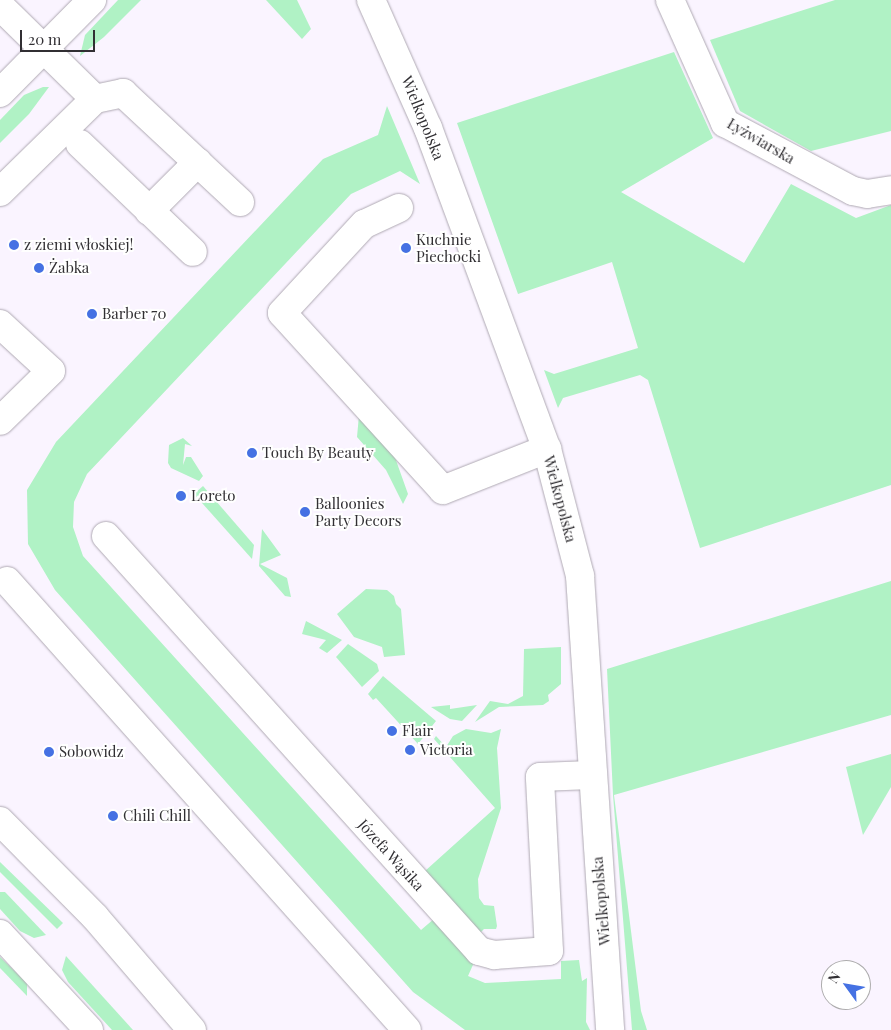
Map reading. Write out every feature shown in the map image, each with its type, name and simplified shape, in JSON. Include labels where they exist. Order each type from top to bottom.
[{"type":"street","points":[[0,93],[92,0]]},
{"type":"street","name":"Wielkopolska","points":[[371,0],[428,128],[547,449],[580,576],[591,775],[610,1030]]},
{"type":"street","name":"Łyżwiarska","points":[[670,0],[724,123],[853,192],[867,194],[891,190]]},
{"type":"street","points":[[0,6],[95,99]]},
{"type":"street","points":[[0,192],[95,99],[123,93],[240,202]]},
{"type":"street","points":[[80,144],[193,252]]},
{"type":"street","points":[[149,210],[198,162]]},
{"type":"street","points":[[399,208],[364,224],[282,313],[443,490],[547,449]]},
{"type":"street","points":[[0,324],[50,371],[0,421]]},
{"type":"street","name":"Józefa Wąsika","points":[[106,536],[479,951],[494,955],[549,951],[540,777],[591,775]]},
{"type":"street","points":[[7,581],[407,1030]]},
{"type":"street","points":[[0,821],[95,917],[192,1030]]},
{"type":"street","points":[[0,934],[89,1030]]},
{"type":"green space","points":[[118,0],[141,0],[104,37],[80,56],[85,35]]},
{"type":"green space","points":[[266,0],[297,0],[311,29],[302,39]]},
{"type":"green space","points":[[835,0],[891,0],[891,131],[811,151],[740,111],[710,40]]},
{"type":"green space","points":[[674,52],[713,138],[621,192],[744,263],[791,184],[856,218],[891,205],[891,485],[700,548],[648,380],[640,375],[563,398],[558,408],[544,370],[554,374],[638,348],[612,262],[518,294],[457,123]]},
{"type":"green space","points":[[43,87],[49,87],[29,114],[0,143],[0,120],[24,95]]},
{"type":"green space","points":[[387,106],[420,184],[400,171],[351,194],[87,474],[74,502],[73,527],[83,556],[421,930],[435,918],[476,958],[468,976],[485,983],[561,979],[561,961],[579,960],[582,981],[587,978],[586,1022],[590,1030],[465,1030],[413,992],[55,590],[28,544],[27,490],[56,442],[323,159],[378,135]]},
{"type":"green space","points":[[359,415],[392,449],[408,494],[403,504],[386,470],[357,437]]},
{"type":"green space","points":[[183,438],[192,446],[185,444],[183,465],[186,457],[191,457],[203,476],[199,481],[171,468],[168,463],[169,445]]},
{"type":"green space","points":[[203,486],[254,545],[252,559],[194,494]]},
{"type":"green space","points":[[262,529],[281,555],[260,564],[287,578],[291,597],[285,596],[259,566]]},
{"type":"green space","points":[[891,581],[891,715],[614,795],[641,1011],[647,1030],[632,1030],[613,795],[607,669]]},
{"type":"green space","points":[[366,589],[387,590],[394,596],[396,604],[401,609],[405,655],[384,657],[382,647],[354,637],[337,614]]},
{"type":"green space","points":[[306,621],[342,640],[327,653],[319,648],[326,640],[302,634]]},
{"type":"green space","points":[[348,644],[377,664],[379,671],[362,687],[336,657]]},
{"type":"green space","points":[[561,647],[561,684],[548,695],[549,701],[543,705],[499,707],[475,722],[490,701],[508,704],[523,696],[524,649]]},
{"type":"green space","points":[[383,676],[436,721],[418,744],[376,698],[373,700],[368,694]]},
{"type":"green space","points":[[450,705],[450,709],[477,705],[462,721],[450,719],[431,707]]},
{"type":"green space","points":[[466,729],[491,733],[501,729],[497,748],[501,808],[478,879],[479,898],[484,905],[494,906],[497,926],[496,929],[484,929],[478,935],[425,871],[495,808],[434,739],[436,736],[446,747],[453,736]]},
{"type":"green space","points":[[891,754],[891,787],[863,835],[846,767]]},
{"type":"green space","points":[[0,862],[63,923],[57,929],[0,872]]},
{"type":"green space","points":[[0,892],[5,892],[46,935],[34,938],[20,931],[0,909]]},
{"type":"green space","points":[[66,956],[133,1030],[112,1030],[68,982],[62,970]]},
{"type":"green space","points":[[0,957],[27,983],[27,996],[0,968]]},
{"type":"place","name":"z ziemi włoskiej!","points":[[14,245]]},
{"type":"place","name":"Kuchnie Piechocki","points":[[406,248]]},
{"type":"place","name":"Żabka","points":[[39,268]]},
{"type":"place","name":"Barber 70","points":[[92,314]]},
{"type":"place","name":"Touch By Beauty","points":[[252,453]]},
{"type":"place","name":"Loreto","points":[[181,496]]},
{"type":"place","name":"Balloonies Party Decors","points":[[305,512]]},
{"type":"place","name":"Flair","points":[[392,731]]},
{"type":"place","name":"Victoria","points":[[410,750]]},
{"type":"place","name":"Sobowidz","points":[[49,752]]},
{"type":"place","name":"Chili Chill","points":[[113,816]]}]
